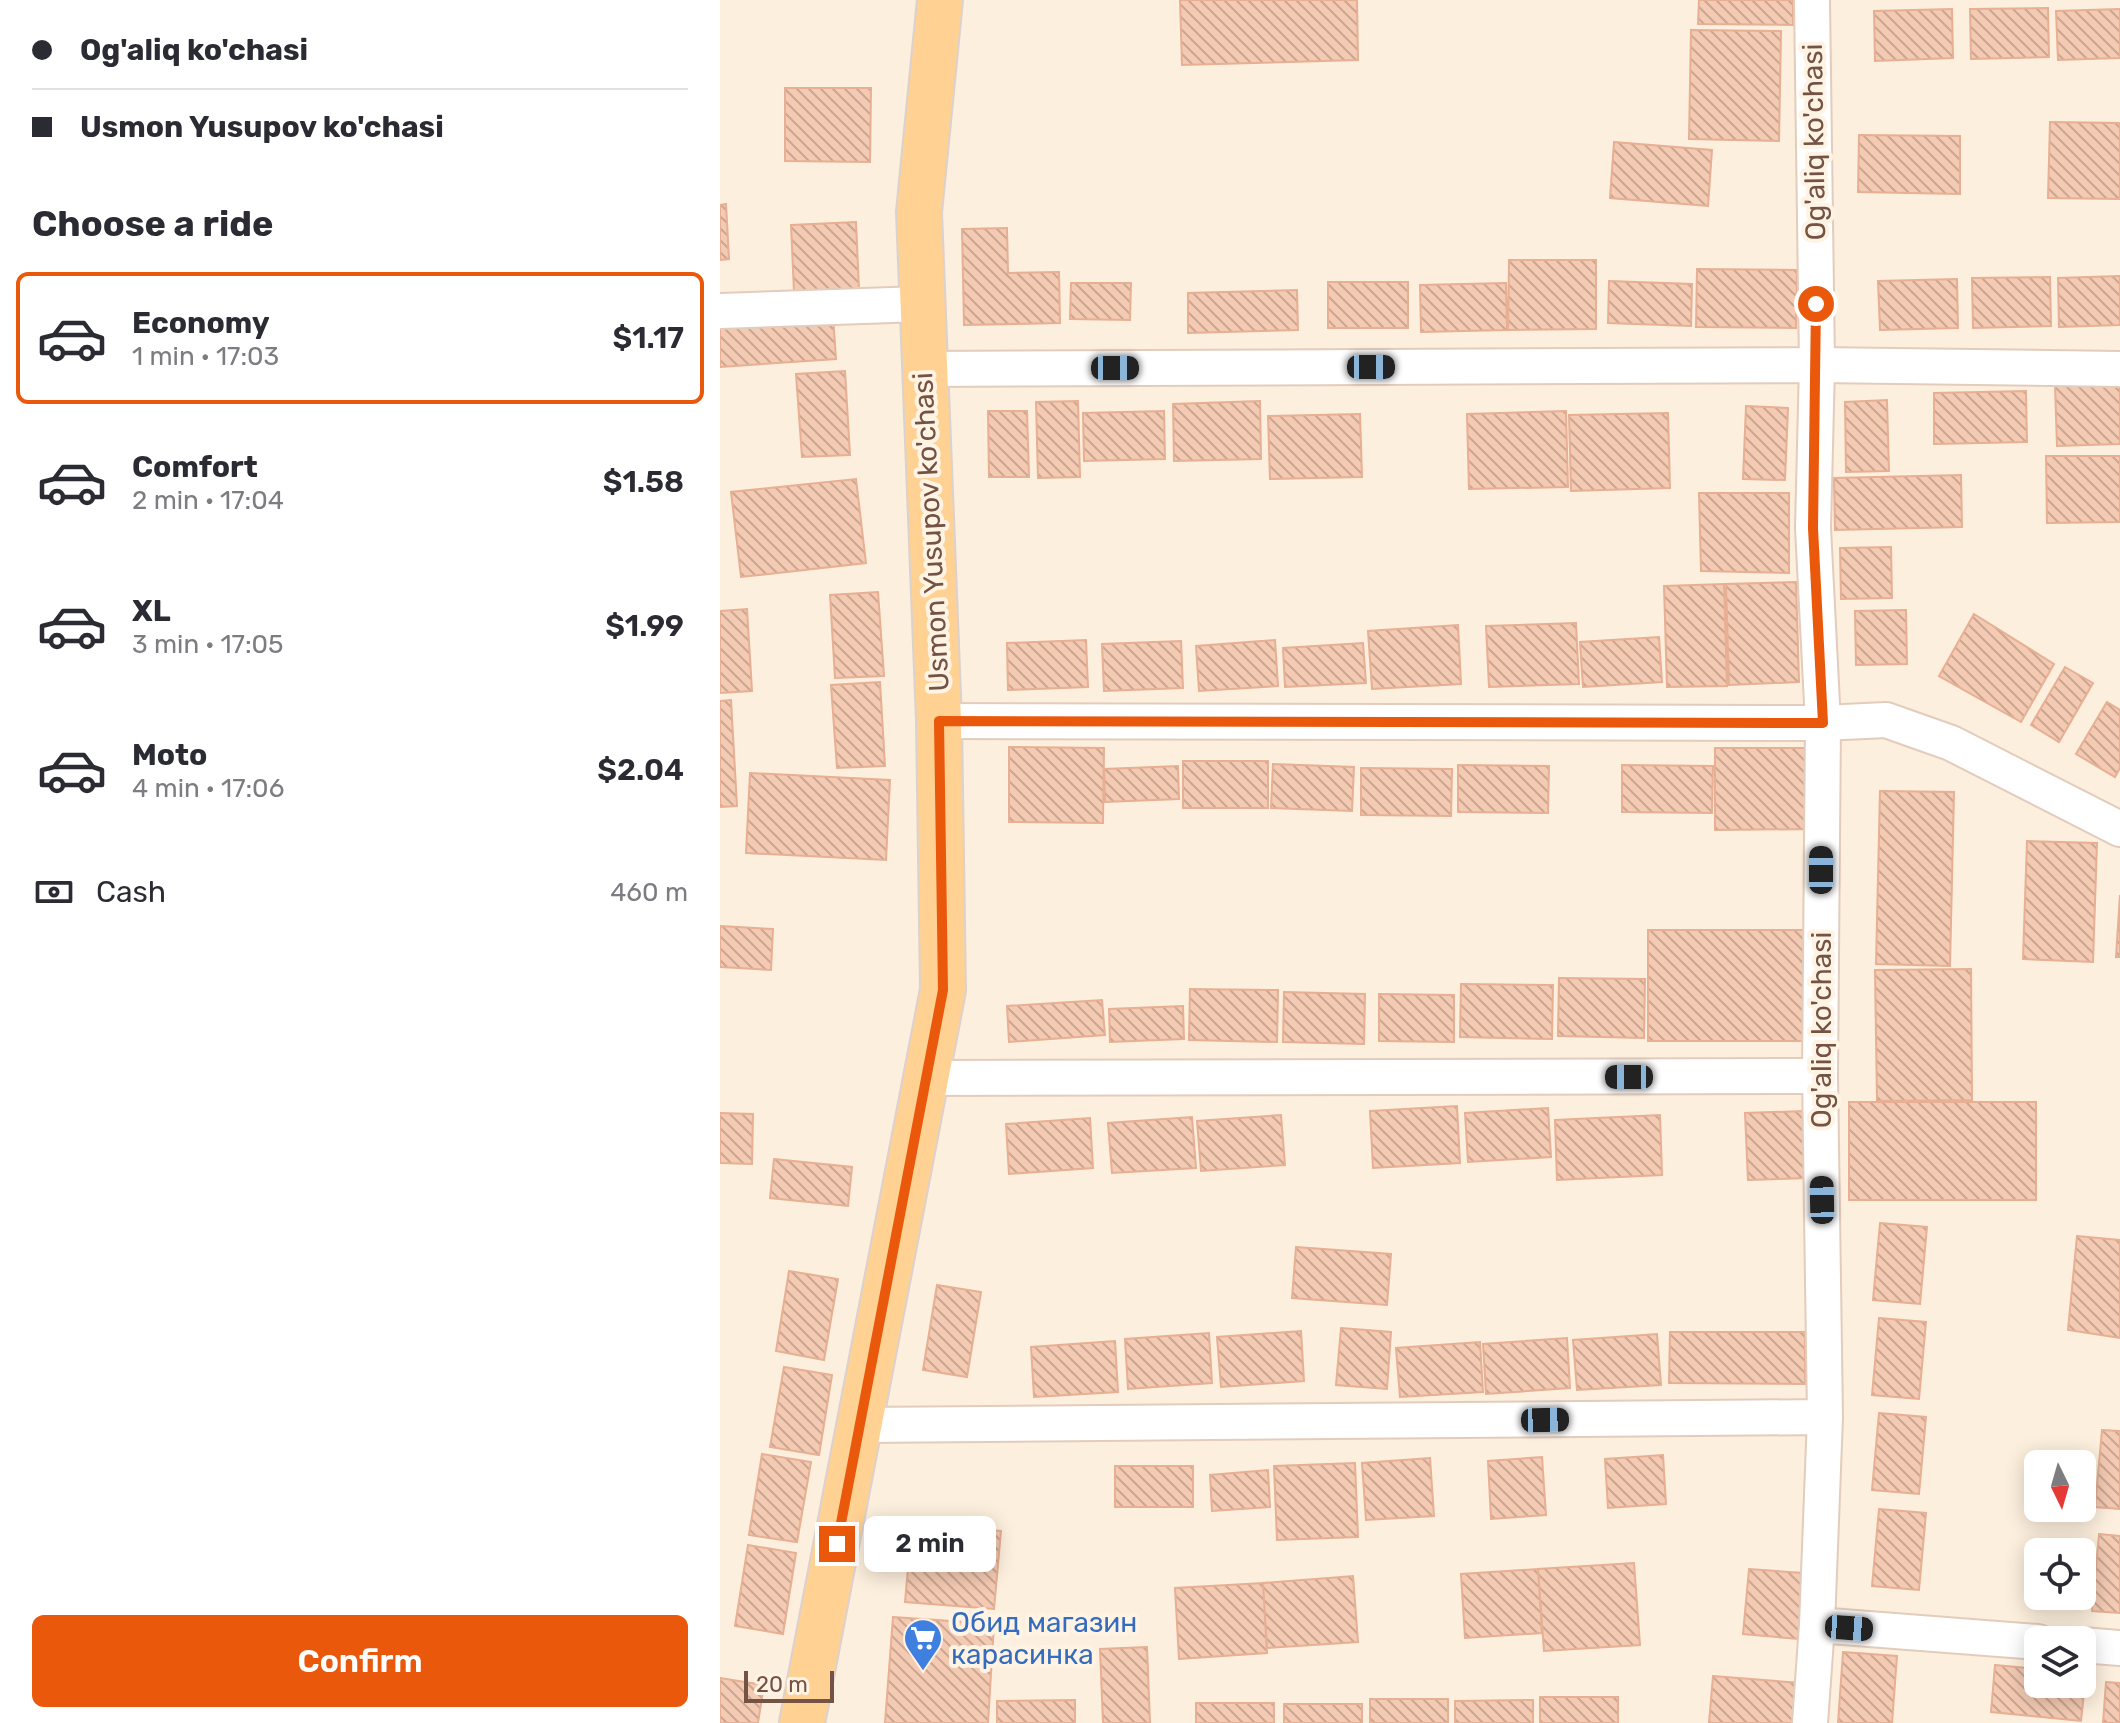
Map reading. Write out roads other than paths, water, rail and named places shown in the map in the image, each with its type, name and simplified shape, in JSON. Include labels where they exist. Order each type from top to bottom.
[{"type":"main road","name":"Usmon Yusupov ko'chasi","points":[[802,1723],[943,990],[939,721],[919,212],[940,0]]},
{"type":"street","name":"Og'aliq ko'chasi","points":[[1810,1723],[1825,1417],[1820,1076],[1823,723],[1813,528],[1817,365],[1812,0]]},
{"type":"street","points":[[720,311],[921,304]]},
{"type":"street","points":[[924,369],[1817,365],[2120,369]]},
{"type":"street","points":[[939,721],[1823,723],[1886,720],[1951,743],[2120,829]]},
{"type":"street","points":[[927,1078],[1820,1076]]},
{"type":"street","points":[[860,1425],[1825,1417]]},
{"type":"street","points":[[1817,1625],[2024,1641]]},
{"type":"street","points":[[2096,1646],[2120,1648]]},
{"type":"place","name":"Обид магазин карасинка","points":[[923,1672]]}]
